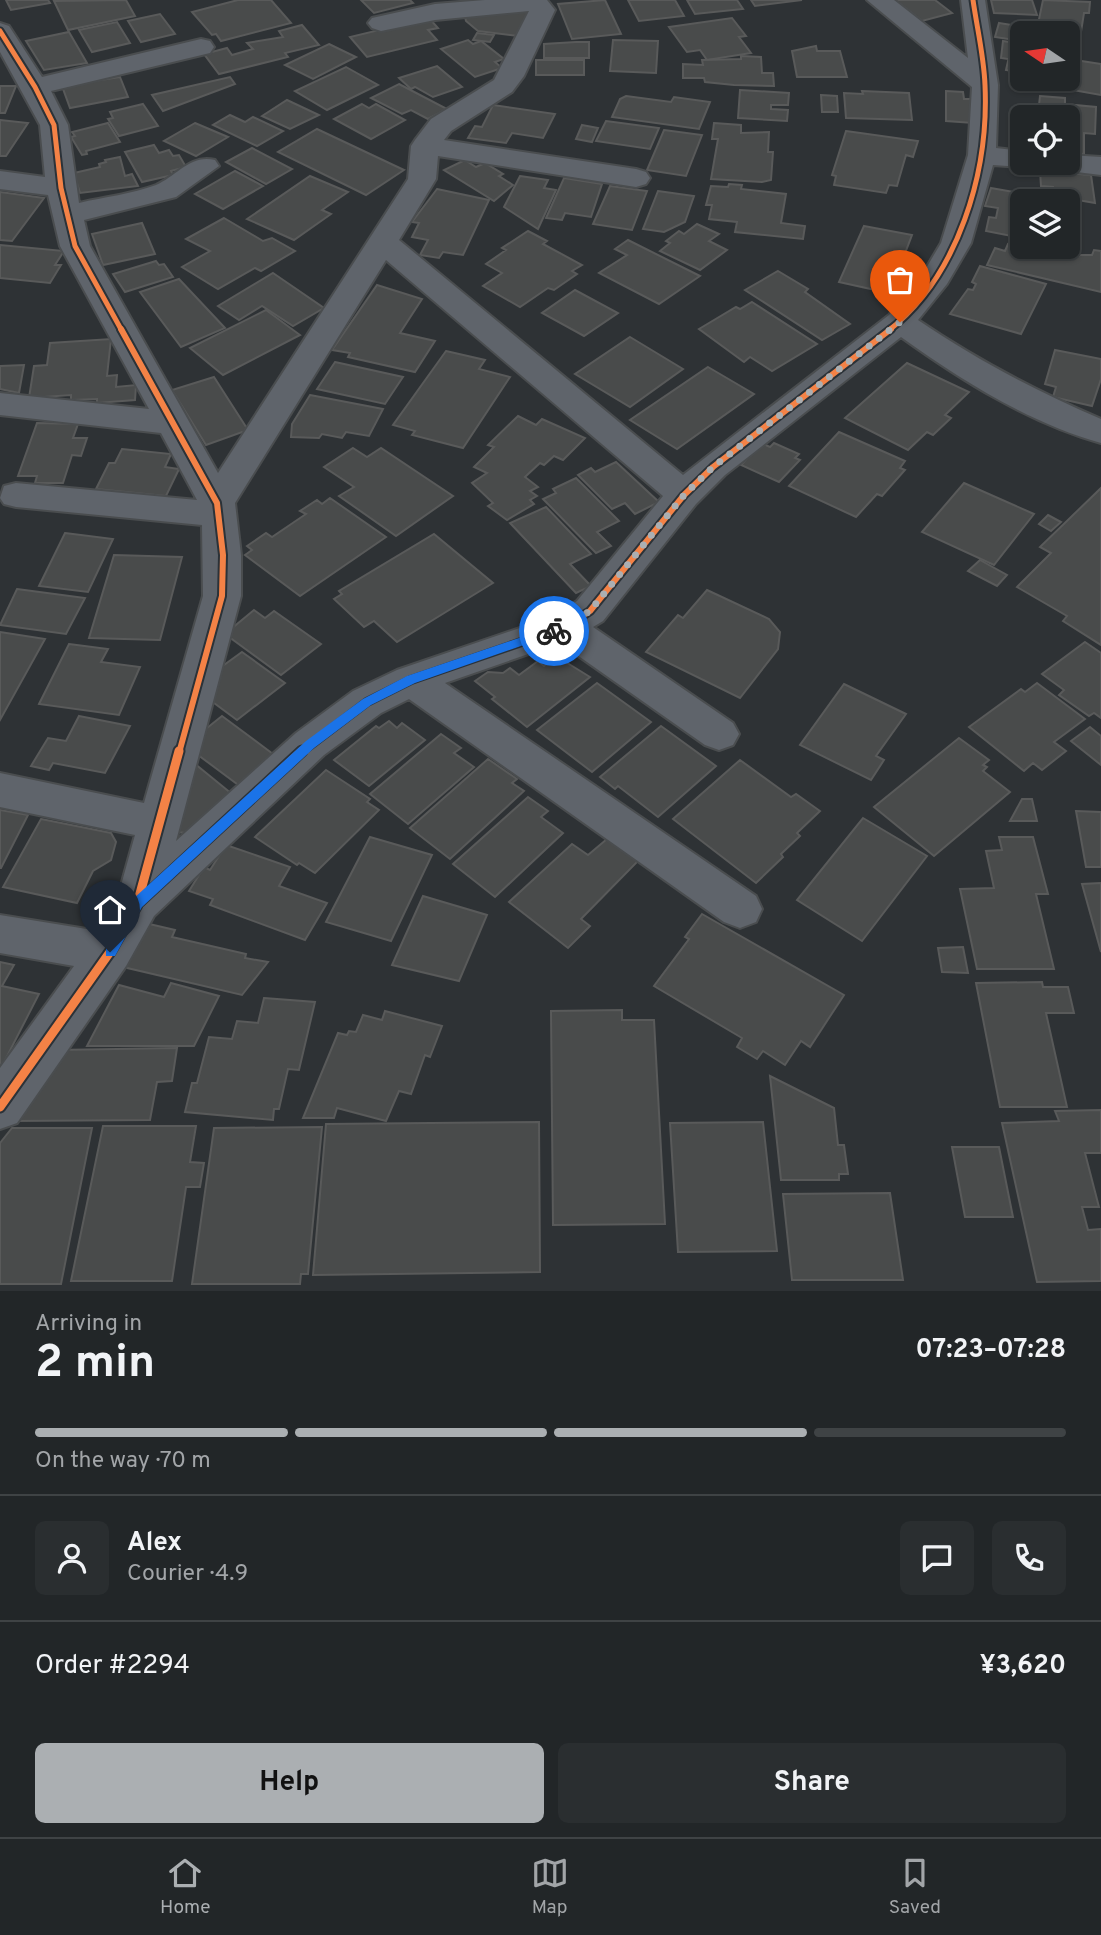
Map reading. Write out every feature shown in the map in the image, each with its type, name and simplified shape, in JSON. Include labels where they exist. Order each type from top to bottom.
[{"type":"street","points":[[879,0],[985,85]]},
{"type":"street","points":[[138,903],[310,744],[367,702],[411,680],[565,626],[590,611],[684,495],[713,467],[900,322],[932,284],[956,243],[982,155],[985,85],[973,0]]},
{"type":"street","points":[[217,508],[422,179],[425,146],[441,125],[503,86],[511,76],[542,10],[536,3],[435,12],[382,23]]},
{"type":"street","points":[[0,31],[35,87],[54,125],[64,202],[75,246],[217,508],[223,555],[222,596],[138,903],[110,952],[0,1107]]},
{"type":"street","points":[[35,87],[201,47]]},
{"type":"street","points":[[425,146],[636,178]]},
{"type":"street","points":[[982,155],[1010,158]]},
{"type":"street","points":[[1080,164],[1101,166]]},
{"type":"street","points":[[0,180],[64,202],[166,191],[205,166]]},
{"type":"street","points":[[383,242],[684,495]]},
{"type":"street","points":[[900,322],[963,366],[1020,397],[1101,432]]},
{"type":"street","points":[[0,404],[172,422]]},
{"type":"street","points":[[16,495],[217,508]]},
{"type":"street","points":[[565,626],[719,734]]},
{"type":"street","points":[[411,680],[740,909]]},
{"type":"street","points":[[0,790],[160,823]]},
{"type":"street","points":[[0,934],[110,952]]},
{"type":"building","points":[[6,0],[48,0],[50,3],[11,10]]},
{"type":"building","points":[[126,0],[135,16],[68,30],[54,1]]},
{"type":"building","points":[[238,0],[271,0],[291,23],[221,41],[216,34],[212,35],[192,12]]},
{"type":"building","points":[[361,0],[410,0],[413,3],[374,13]]},
{"type":"building","points":[[605,0],[621,34],[572,39],[558,4]]},
{"type":"building","points":[[628,0],[675,0],[684,16],[639,21]]},
{"type":"building","points":[[687,0],[737,0],[743,9],[695,14]]},
{"type":"building","points":[[751,0],[802,0],[755,6]]},
{"type":"building","points":[[895,0],[935,0],[952,13],[922,21]]},
{"type":"building","points":[[991,0],[1032,0],[1037,15],[994,13]]},
{"type":"building","points":[[1043,0],[1090,2],[1089,13],[1084,13],[1080,38],[1080,21],[1039,21]]},
{"type":"building","points":[[513,9],[531,12],[518,36],[478,31],[466,21],[464,13]]},
{"type":"building","points":[[160,14],[175,34],[141,42],[128,21]]},
{"type":"building","points":[[429,18],[438,28],[428,30],[437,40],[367,57],[350,37]]},
{"type":"building","points":[[732,18],[746,36],[739,37],[751,53],[707,60],[700,50],[687,52],[669,27]]},
{"type":"building","points":[[117,22],[130,43],[92,52],[79,30]]},
{"type":"building","points":[[999,23],[1010,25],[1010,39],[995,37]]},
{"type":"building","points":[[302,25],[319,45],[285,53],[288,57],[219,74],[204,54],[227,48],[232,55],[253,49],[247,43],[283,37],[279,31]]},
{"type":"building","points":[[69,32],[87,63],[44,70],[26,41]]},
{"type":"building","points":[[477,33],[494,35],[490,42],[473,40]]},
{"type":"building","points":[[468,40],[473,44],[481,41],[504,59],[495,62],[502,68],[475,77],[441,49]]},
{"type":"building","points":[[613,40],[658,41],[656,73],[610,71]]},
{"type":"building","points":[[1003,41],[1010,42],[1010,59],[1001,58]]},
{"type":"building","points":[[589,42],[589,58],[544,58],[544,44]]},
{"type":"building","points":[[329,44],[356,57],[313,79],[285,65]]},
{"type":"building","points":[[816,46],[817,51],[840,51],[847,77],[797,77],[792,51]]},
{"type":"building","points":[[741,56],[761,57],[762,73],[773,73],[774,86],[734,85],[705,82],[704,78],[683,78],[683,64],[703,65],[702,60],[741,59]]},
{"type":"building","points":[[536,60],[584,60],[584,75],[536,75]]},
{"type":"building","points":[[1080,61],[1101,64],[1101,95],[1078,91]]},
{"type":"building","points":[[437,66],[462,87],[433,97],[415,87],[411,89],[399,78]]},
{"type":"building","points":[[346,67],[378,85],[327,110],[295,91]]},
{"type":"building","points":[[120,77],[128,97],[70,108],[62,86]]},
{"type":"building","points":[[230,77],[235,84],[163,111],[152,95]]},
{"type":"building","points":[[399,84],[447,109],[428,119],[411,110],[402,114],[371,98]]},
{"type":"building","points":[[0,86],[16,86],[5,113],[0,113]]},
{"type":"building","points":[[740,90],[789,93],[788,105],[771,105],[771,109],[788,110],[787,121],[738,118]]},
{"type":"building","points":[[862,91],[909,93],[912,120],[846,118],[844,93],[863,94]]},
{"type":"building","points":[[946,91],[963,92],[964,99],[971,99],[973,123],[946,121]]},
{"type":"building","points":[[821,95],[837,96],[838,112],[822,112]]},
{"type":"building","points":[[626,96],[671,102],[674,97],[710,102],[699,129],[612,117],[620,99]]},
{"type":"building","points":[[1040,96],[1065,98],[1065,104],[1075,105],[1039,105]]},
{"type":"building","points":[[287,100],[319,115],[290,129],[262,116]]},
{"type":"building","points":[[143,104],[158,126],[119,136],[108,119],[113,118],[110,112]]},
{"type":"building","points":[[362,104],[369,108],[376,104],[405,120],[371,139],[334,119]]},
{"type":"building","points":[[493,105],[555,114],[543,138],[512,133],[506,143],[468,138],[475,126],[482,127]]},
{"type":"building","points":[[1080,105],[1096,107],[1095,134],[1084,133],[1084,154],[1080,154]]},
{"type":"building","points":[[230,115],[245,122],[253,117],[283,131],[257,146],[213,125]]},
{"type":"building","points":[[0,120],[28,123],[6,156],[0,156]]},
{"type":"building","points":[[606,121],[659,128],[650,149],[596,141]]},
{"type":"building","points":[[108,123],[120,142],[86,151],[87,154],[82,155],[71,137],[75,136],[72,132]]},
{"type":"building","points":[[195,123],[228,137],[196,156],[164,141]]},
{"type":"building","points":[[714,123],[741,125],[741,133],[769,132],[768,152],[773,152],[771,180],[762,182],[711,179],[718,139],[712,139]]},
{"type":"building","points":[[582,125],[598,128],[592,142],[576,139]]},
{"type":"building","points":[[317,129],[404,170],[366,195],[278,152]]},
{"type":"building","points":[[664,130],[702,135],[686,176],[647,170]]},
{"type":"building","points":[[846,131],[918,141],[913,157],[906,155],[897,186],[889,185],[886,193],[834,185],[836,176],[832,175]]},
{"type":"building","points":[[154,145],[159,153],[169,150],[173,156],[179,155],[186,167],[171,171],[173,175],[142,182],[125,152]]},
{"type":"building","points":[[252,148],[292,169],[266,184],[226,162]]},
{"type":"building","points":[[120,157],[125,176],[132,174],[138,186],[80,193],[74,173],[100,167],[99,164],[106,162],[105,160]]},
{"type":"building","points":[[465,160],[476,167],[485,163],[503,174],[499,176],[513,185],[494,201],[444,170]]},
{"type":"building","points":[[235,171],[263,186],[223,209],[195,194]]},
{"type":"building","points":[[1040,175],[1091,175],[1095,203],[1080,200],[1080,189],[1041,186]]},
{"type":"building","points":[[310,176],[348,192],[322,210],[331,214],[294,240],[247,219]]},
{"type":"building","points":[[520,176],[548,180],[544,188],[556,190],[538,229],[504,207]]},
{"type":"building","points":[[564,178],[602,184],[591,217],[565,213],[562,220],[546,218]]},
{"type":"building","points":[[729,184],[742,185],[741,189],[786,194],[781,223],[805,226],[803,239],[735,232],[737,222],[709,219],[712,205],[706,205],[711,186],[728,187]]},
{"type":"building","points":[[610,186],[647,191],[632,230],[593,224]]},
{"type":"building","points":[[991,188],[1010,191],[1010,236],[986,231],[989,217],[996,218],[998,208],[985,206]]},
{"type":"building","points":[[437,189],[489,200],[463,255],[443,252],[439,258],[420,255],[428,240],[412,237],[419,223],[412,222]]},
{"type":"building","points":[[658,191],[694,196],[685,222],[664,232],[643,229]]},
{"type":"building","points":[[0,192],[44,198],[12,241],[0,240]]},
{"type":"building","points":[[224,218],[263,241],[272,238],[295,251],[261,271],[255,268],[218,289],[182,267],[210,251],[186,239]]},
{"type":"building","points":[[142,223],[155,254],[103,265],[92,234]]},
{"type":"building","points":[[697,224],[719,234],[709,241],[727,250],[700,270],[660,251],[670,243],[666,241],[679,231],[684,234]]},
{"type":"building","points":[[864,226],[912,235],[904,256],[909,258],[905,270],[899,269],[889,293],[839,282]]},
{"type":"building","points":[[528,231],[547,241],[543,244],[582,265],[572,271],[577,274],[554,290],[548,288],[520,307],[483,286],[502,273],[486,264],[506,250],[502,248]]},
{"type":"building","points":[[628,240],[700,276],[659,304],[599,273],[627,255],[615,249]]},
{"type":"building","points":[[1010,244],[1010,259],[1080,259],[1080,255],[1092,255],[1094,250],[1101,251],[1101,292],[987,265],[995,248],[1005,251]]},
{"type":"building","points":[[0,245],[64,251],[55,265],[61,265],[50,283],[0,278]]},
{"type":"building","points":[[156,261],[159,265],[164,264],[173,277],[125,292],[113,274]]},
{"type":"building","points":[[980,266],[1046,284],[1021,334],[950,314],[968,289],[973,290],[976,284],[972,282]]},
{"type":"building","points":[[778,271],[808,289],[805,292],[850,324],[822,340],[745,290]]},
{"type":"building","points":[[273,273],[324,308],[293,326],[262,306],[239,320],[218,306]]},
{"type":"building","points":[[179,279],[225,328],[181,347],[140,292]]},
{"type":"building","points":[[377,285],[422,299],[400,333],[435,341],[415,372],[348,357],[350,353],[332,350]]},
{"type":"building","points":[[575,290],[618,313],[584,336],[542,313]]},
{"type":"building","points":[[752,302],[817,344],[772,371],[750,357],[744,362],[699,329],[736,307],[740,309]]},
{"type":"building","points":[[266,310],[300,335],[223,375],[190,348]]},
{"type":"building","points":[[630,337],[683,369],[630,407],[575,374]]},
{"type":"building","points":[[111,339],[107,376],[117,375],[116,387],[136,385],[135,400],[97,403],[97,399],[71,400],[71,395],[29,398],[34,366],[47,365],[50,343]]},
{"type":"building","points":[[1055,350],[1101,359],[1101,379],[1092,406],[1053,397],[1056,387],[1045,384]]},
{"type":"building","points":[[446,351],[485,360],[479,369],[510,377],[463,448],[412,435],[415,431],[393,425]]},
{"type":"building","points":[[335,362],[403,377],[385,404],[317,389]]},
{"type":"building","points":[[907,363],[969,392],[945,415],[951,418],[933,435],[927,432],[908,450],[845,418]]},
{"type":"building","points":[[24,365],[19,393],[0,389],[0,366]]},
{"type":"building","points":[[708,367],[754,394],[677,449],[630,420]]},
{"type":"building","points":[[214,377],[248,430],[206,445],[172,390]]},
{"type":"building","points":[[310,395],[383,409],[369,436],[346,432],[342,438],[322,434],[319,438],[291,437],[292,424]]},
{"type":"building","points":[[518,416],[536,425],[542,419],[585,438],[563,460],[554,456],[544,465],[540,463],[525,477],[538,487],[530,491],[537,496],[530,500],[534,504],[507,520],[488,506],[493,503],[472,483],[487,473],[474,467],[494,447],[488,445]]},
{"type":"building","points":[[37,423],[78,424],[73,438],[87,438],[81,456],[72,455],[63,483],[35,483],[37,476],[18,476]]},
{"type":"building","points":[[839,432],[905,461],[900,468],[905,470],[882,496],[877,494],[856,517],[789,486]]},
{"type":"building","points":[[761,443],[770,447],[774,443],[799,454],[795,458],[800,460],[779,482],[741,465]]},
{"type":"building","points":[[353,448],[367,457],[381,448],[453,496],[396,536],[339,496],[354,487],[324,467]]},
{"type":"building","points":[[122,449],[171,454],[165,467],[179,469],[166,496],[96,489],[109,463],[115,463]]},
{"type":"building","points":[[616,462],[659,502],[635,514],[625,503],[612,509],[578,475],[591,468],[595,472]]},
{"type":"building","points":[[576,478],[619,521],[597,532],[611,546],[596,553],[543,499],[556,493],[553,489]]},
{"type":"building","points":[[964,483],[1034,514],[994,565],[922,532]]},
{"type":"building","points":[[1101,488],[1101,645],[1063,621],[1067,616],[1017,587],[1051,553],[1040,547]]},
{"type":"building","points":[[330,498],[386,537],[300,596],[245,555],[252,550],[247,546],[266,533],[272,537],[306,514],[300,511],[317,500],[322,504]]},
{"type":"building","points":[[546,507],[591,554],[570,564],[591,586],[576,593],[510,523]]},
{"type":"building","points":[[1048,515],[1061,522],[1051,531],[1039,524]]},
{"type":"building","points":[[65,533],[113,539],[88,592],[39,586]]},
{"type":"building","points":[[434,534],[493,583],[397,642],[374,621],[364,627],[334,599],[342,594],[339,591]]},
{"type":"building","points":[[114,555],[182,557],[160,640],[89,638]]},
{"type":"building","points":[[980,560],[1007,575],[997,586],[968,571]]},
{"type":"building","points":[[17,589],[85,598],[66,634],[0,625]]},
{"type":"building","points":[[707,590],[769,619],[780,632],[778,649],[740,698],[646,652],[678,615],[683,618]]},
{"type":"building","points":[[254,610],[265,618],[274,611],[321,644],[281,675],[225,634]]},
{"type":"building","points":[[0,632],[45,639],[0,720]]},
{"type":"building","points":[[1085,642],[1101,653],[1101,718],[1094,713],[1089,716],[1059,695],[1064,690],[1042,674]]},
{"type":"building","points":[[69,644],[108,649],[101,662],[140,667],[119,715],[39,704]]},
{"type":"building","points":[[242,652],[285,683],[237,720],[210,700],[211,686],[220,678],[213,673]]},
{"type":"building","points":[[556,656],[590,677],[527,727],[492,699],[495,697],[475,681],[488,672],[503,673],[510,668],[519,675],[538,661],[544,666]]},
{"type":"building","points":[[597,683],[651,722],[592,772],[537,730]]},
{"type":"building","points":[[1037,683],[1085,719],[1054,742],[1066,751],[1042,770],[1033,763],[1024,771],[969,727],[1021,689],[1025,692]]},
{"type":"building","points":[[844,684],[906,714],[876,756],[884,760],[871,780],[800,745]]},
{"type":"building","points":[[79,716],[130,726],[105,773],[53,763],[49,770],[31,766],[48,738],[66,741]]},
{"type":"building","points":[[222,716],[277,757],[241,787],[190,749],[192,740]]},
{"type":"building","points":[[389,721],[397,728],[402,723],[425,740],[369,786],[334,760],[376,726],[379,728]]},
{"type":"building","points":[[661,726],[716,766],[658,817],[618,786],[615,789],[600,777]]},
{"type":"building","points":[[1090,727],[1101,736],[1101,765],[1071,741]]},
{"type":"building","points":[[441,734],[461,748],[454,753],[474,767],[408,824],[370,794]]},
{"type":"building","points":[[959,738],[989,760],[983,765],[987,767],[983,771],[1010,792],[934,856],[874,807]]},
{"type":"building","points":[[189,759],[232,794],[191,833],[170,832]]},
{"type":"building","points":[[488,759],[517,779],[512,783],[524,791],[450,859],[410,828]]},
{"type":"building","points":[[740,760],[791,797],[796,794],[820,811],[797,833],[800,836],[781,854],[783,857],[756,883],[673,819]]},
{"type":"building","points":[[326,770],[370,799],[367,802],[379,810],[315,873],[299,863],[297,865],[255,837]]},
{"type":"building","points":[[528,797],[548,811],[541,817],[563,833],[495,897],[453,864]]},
{"type":"building","points":[[1022,799],[1032,799],[1037,821],[1010,821]]},
{"type":"building","points":[[0,810],[28,815],[1,868],[0,868]]},
{"type":"building","points":[[1076,811],[1101,812],[1101,867],[1086,867]]},
{"type":"building","points":[[863,818],[927,856],[862,941],[797,900]]},
{"type":"building","points":[[41,819],[111,833],[116,842],[111,860],[93,871],[77,903],[3,887]]},
{"type":"building","points":[[370,837],[432,855],[391,941],[326,922]]},
{"type":"building","points":[[999,837],[1033,837],[1048,894],[1036,894],[1054,969],[977,969],[960,889],[994,888],[986,851],[1002,850]]},
{"type":"building","points":[[607,839],[638,861],[581,919],[590,926],[568,948],[509,902],[572,844],[588,855]]},
{"type":"building","points":[[226,845],[290,867],[279,886],[327,903],[305,940],[210,905],[213,899],[189,891],[204,867],[210,870]]},
{"type":"building","points":[[1101,883],[1101,952],[1082,884]]},
{"type":"building","points":[[423,896],[487,915],[459,981],[392,965]]},
{"type":"building","points":[[702,914],[844,995],[810,1047],[801,1041],[785,1065],[763,1051],[757,1059],[737,1047],[742,1038],[654,986],[689,939],[685,937]]},
{"type":"building","points":[[145,923],[175,930],[172,937],[246,954],[245,958],[268,962],[242,995],[123,967]]},
{"type":"building","points":[[963,947],[968,973],[942,972],[938,948]]},
{"type":"building","points":[[0,962],[14,965],[2,986],[39,994],[0,1070]]},
{"type":"building","points":[[1042,982],[1043,987],[1068,987],[1074,1013],[1046,1013],[1067,1107],[1000,1107],[976,983]]},
{"type":"building","points":[[171,983],[219,996],[194,1046],[87,1046],[119,985],[164,997]]},
{"type":"building","points":[[264,998],[315,1002],[299,1070],[288,1069],[279,1109],[274,1109],[273,1120],[185,1112],[192,1083],[197,1083],[209,1037],[232,1039],[237,1021],[258,1023]]},
{"type":"building","points":[[622,1010],[622,1020],[654,1020],[665,1224],[553,1225],[551,1011]]},
{"type":"building","points":[[385,1011],[442,1026],[430,1057],[425,1055],[411,1094],[399,1091],[386,1121],[337,1108],[334,1118],[303,1118],[338,1033],[347,1035],[349,1031],[356,1032],[363,1015],[382,1020]]},
{"type":"building","points":[[177,1048],[172,1081],[157,1082],[150,1120],[12,1121],[56,1050]]},
{"type":"building","points":[[770,1076],[834,1108],[838,1145],[844,1145],[848,1174],[839,1174],[839,1180],[781,1180]]},
{"type":"building","points":[[1101,1110],[1101,1153],[1085,1153],[1099,1207],[1082,1207],[1088,1230],[1101,1229],[1101,1281],[1037,1282],[1002,1123],[1059,1121],[1055,1111]]},
{"type":"building","points":[[539,1122],[540,1272],[313,1275],[326,1124]]},
{"type":"building","points":[[763,1122],[777,1251],[678,1252],[670,1123]]},
{"type":"building","points":[[103,1126],[196,1126],[190,1162],[204,1163],[200,1187],[186,1187],[172,1281],[71,1281]]},
{"type":"building","points":[[322,1127],[308,1274],[301,1274],[300,1284],[192,1284],[214,1128]]},
{"type":"building","points":[[12,1128],[92,1128],[61,1284],[0,1284],[0,1143]]},
{"type":"building","points":[[952,1147],[999,1147],[1013,1217],[965,1217]]},
{"type":"building","points":[[890,1193],[903,1280],[792,1280],[783,1194]]},
{"type":"cycle path","points":[[0,1107],[110,952],[138,903],[310,744],[367,702],[411,680],[565,627],[590,611],[684,495],[713,467],[900,322],[932,284],[956,243],[982,155],[985,85],[973,0]]},
{"type":"cycle path","points":[[0,31],[35,87],[54,125],[61,188],[75,246],[217,503],[223,555],[222,596],[138,901]]},
{"type":"way so far","points":[[554,631],[590,611],[684,495],[713,467],[900,322]]},
{"type":"route","points":[[110,952],[138,903],[310,744],[367,702],[411,680],[554,631]]}]
